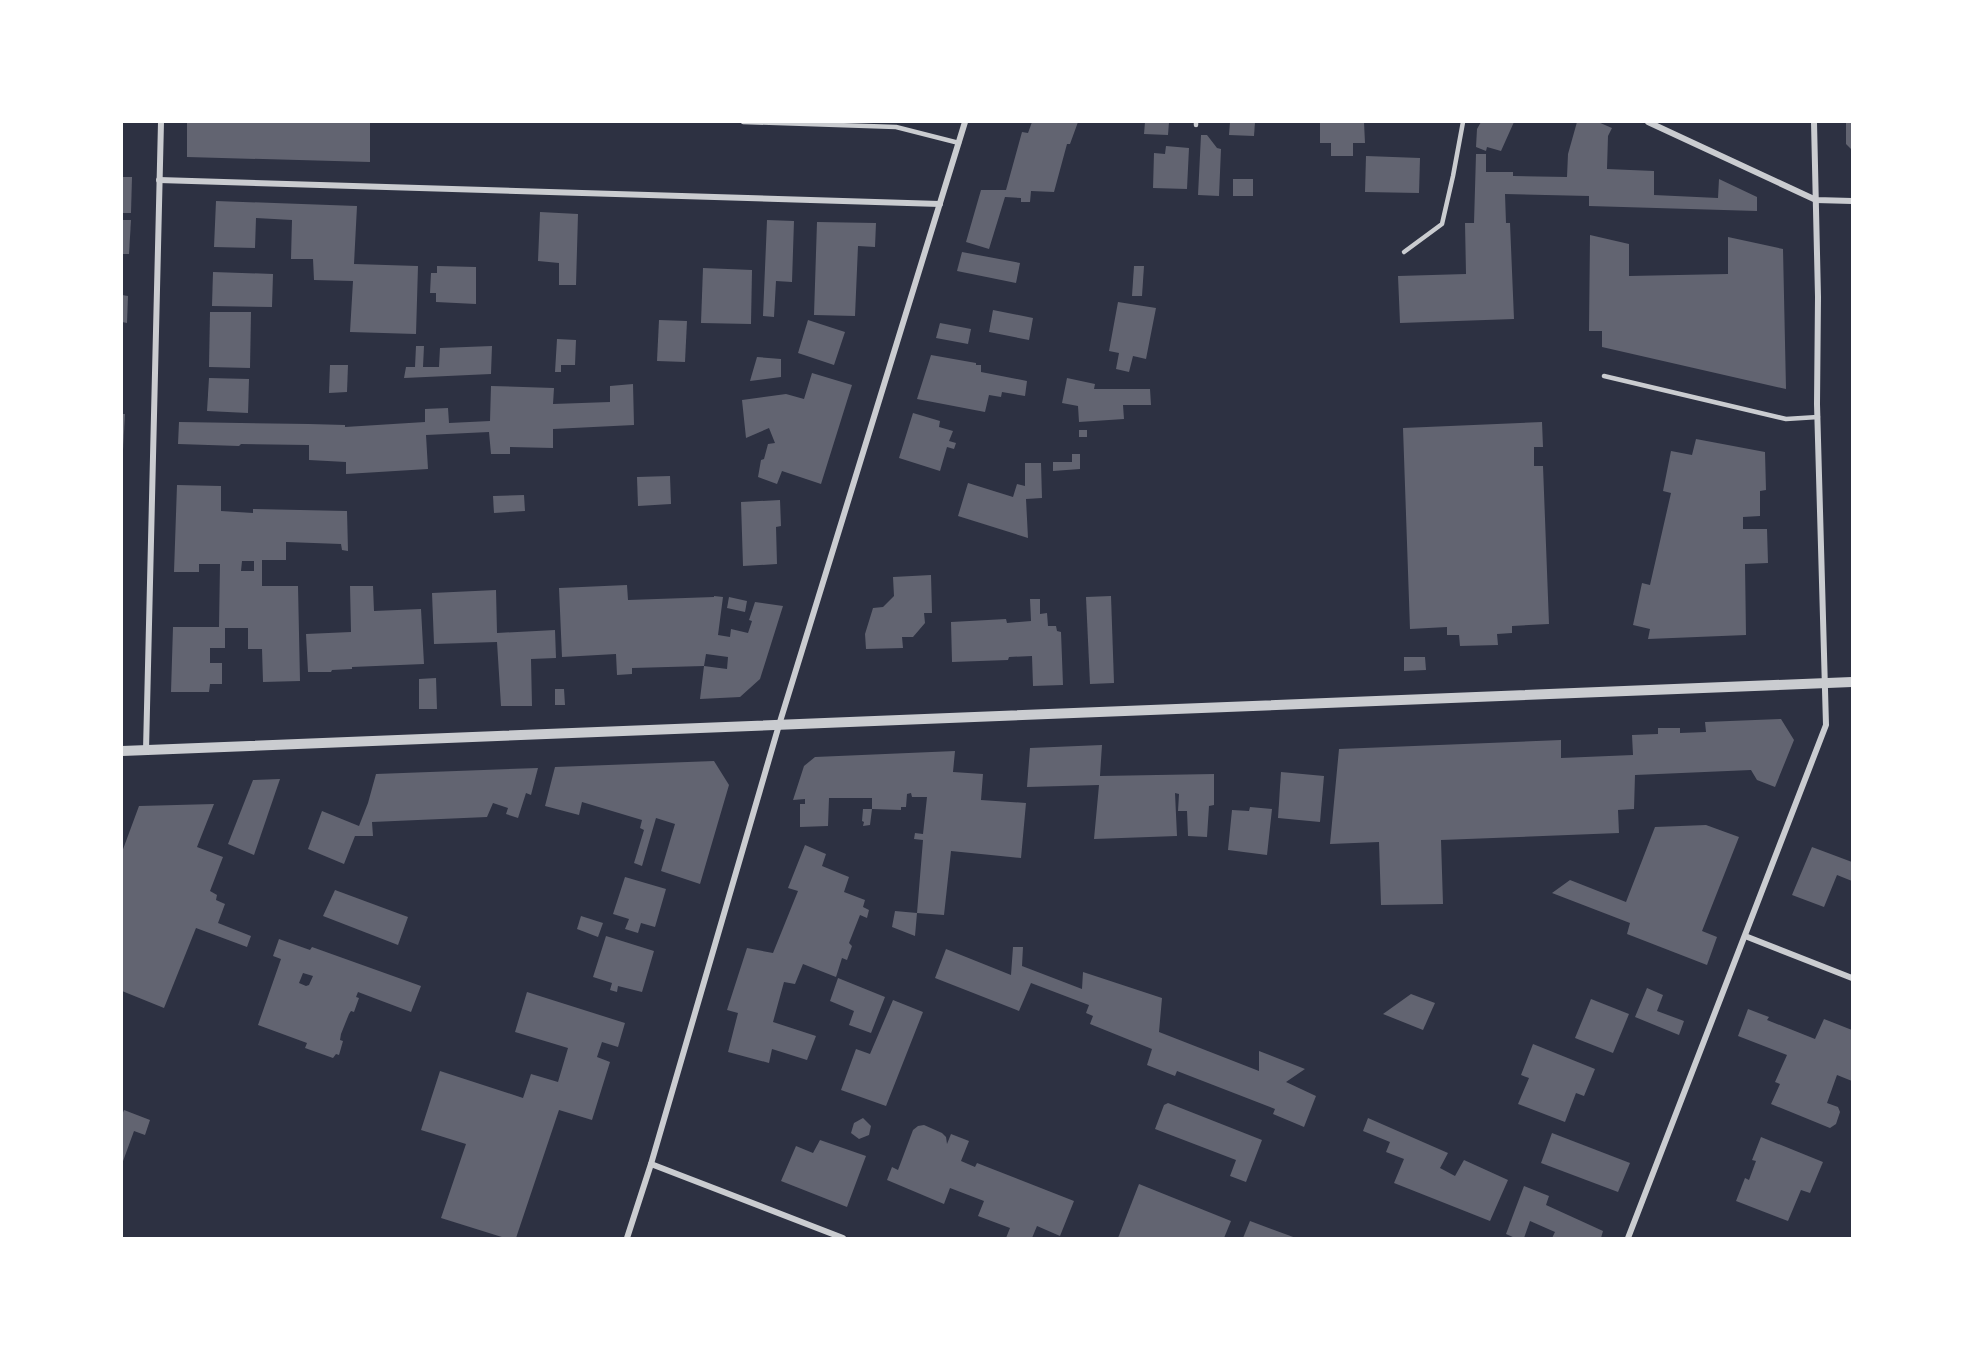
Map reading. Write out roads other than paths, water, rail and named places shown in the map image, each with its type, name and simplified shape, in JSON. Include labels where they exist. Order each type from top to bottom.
[{"type":"street","points":[[146,750],[161,122]]},
{"type":"street","points":[[627,1239],[779,725],[965,122]]},
{"type":"street","points":[[1648,122],[1816,200],[1852,201]]},
{"type":"street","points":[[1628,1239],[1826,725],[1818,417],[1814,122]]},
{"type":"street","points":[[159,180],[940,204]]},
{"type":"street","points":[[122,751],[1852,682]]},
{"type":"street","points":[[1745,936],[1852,978]]},
{"type":"street","points":[[651,1164],[843,1239]]},
{"type":"lane","points":[[743,122],[896,127],[959,142]]},
{"type":"lane","points":[[1404,252],[1442,224],[1463,122]]},
{"type":"lane","points":[[1604,376],[1786,419],[1818,417]]}]
